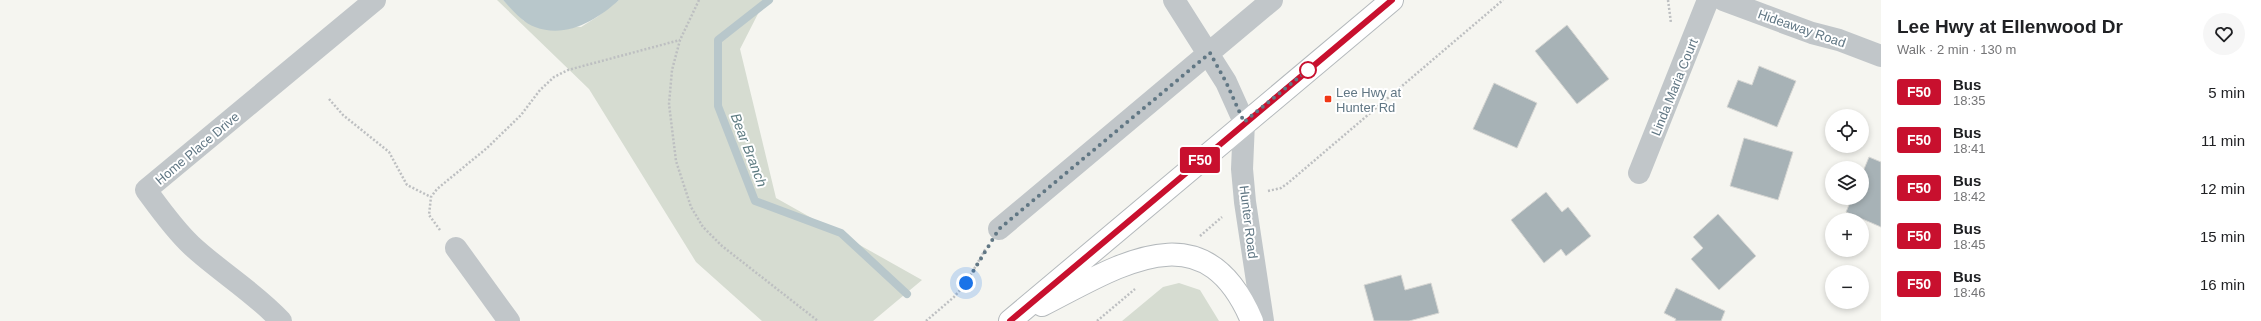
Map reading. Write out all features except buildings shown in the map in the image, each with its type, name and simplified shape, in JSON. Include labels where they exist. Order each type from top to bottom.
[{"type":"main road","points":[[1010,321],[1244,122],[1392,0]]},
{"type":"main road","points":[[1010,321],[1118,267],[1158,254],[1175,254],[1201,260],[1216,269],[1230,282],[1241,296],[1252,321]]},
{"type":"street","name":"Home Place Drive","points":[[281,321],[250,291],[192,245],[170,222],[146,190],[375,0]]},
{"type":"street","points":[[1174,0],[1210,53],[1226,82],[1244,122]]},
{"type":"street","points":[[999,229],[1272,0]]},
{"type":"street","name":"Linda Maria Court","points":[[1639,173],[1708,0]]},
{"type":"street","name":"Hideaway Road","points":[[1723,0],[1812,33],[1839,40],[1881,56]]},
{"type":"street","name":"Hunter Road","points":[[1244,122],[1242,168],[1245,202],[1263,321]]},
{"type":"street","points":[[456,248],[509,321]]},
{"type":"path","points":[[699,0],[680,40],[672,70],[669,104],[676,161],[691,207],[703,227],[722,246],[818,321]]},
{"type":"path","points":[[1175,254],[1193,242],[1220,218],[1245,202],[1259,194],[1281,188],[1288,183],[1503,0]]},
{"type":"path","points":[[1668,0],[1671,12],[1671,27]]},
{"type":"path","points":[[456,248],[428,215],[431,198],[437,189],[487,148],[521,115],[540,90],[554,77],[568,70],[680,40]]},
{"type":"path","points":[[329,99],[343,115],[389,152],[407,185],[431,198]]},
{"type":"path","points":[[926,321],[954,297],[966,283],[999,229]]},
{"type":"path","points":[[1097,321],[1140,284]]},
{"type":"shaded area","points":[[497,0],[503,0],[524,21],[581,27],[619,0],[765,0],[740,49],[776,198],[922,280],[873,321],[762,321],[696,262],[589,89]]},
{"type":"shaded area","points":[[503,0],[619,0],[601,14],[580,26],[558,31],[547,30],[531,25],[518,16]]},
{"type":"shaded area","points":[[1179,283],[1200,290],[1219,321],[1122,321],[1163,287]]},
{"type":"waterway","name":"Bear Branch","points":[[769,0],[718,40],[718,106],[755,201],[841,233],[907,294]]},
{"type":"bus line","name":"F50","points":[[1010,321],[1244,122],[1392,0]]},
{"type":"place","name":"Lee Hwy at Hunter Rd","points":[[1328,99]]},
{"type":"route","points":[[966,283],[973,268],[999,229],[1210,53],[1226,82],[1244,122],[1308,70]]}]
